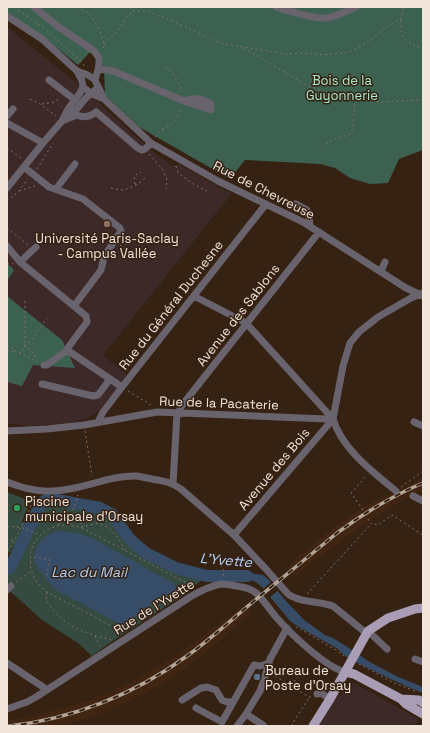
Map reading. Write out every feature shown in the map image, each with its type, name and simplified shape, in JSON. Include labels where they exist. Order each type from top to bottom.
[{"type":"main road","points":[[313,726],[330,699],[367,632],[388,618],[415,609],[423,608]]},
{"type":"main road","points":[[345,672],[354,674],[401,699],[406,704],[423,714]]},
{"type":"main road","points":[[401,699],[419,700],[423,703]]},
{"type":"street","points":[[7,188],[25,164],[62,121],[68,109],[91,76],[99,58],[94,51],[56,25],[34,7]]},
{"type":"street","points":[[276,7],[317,18],[325,18],[356,7]]},
{"type":"street","points":[[7,16],[42,39],[77,71],[91,76],[113,71],[184,101]]},
{"type":"street","points":[[91,76],[94,87],[98,87]]},
{"type":"street","points":[[91,76],[104,99]]},
{"type":"street","points":[[91,76],[92,94]]},
{"type":"street","points":[[49,80],[75,100]]},
{"type":"street","points":[[62,121],[73,114],[86,98],[98,87]]},
{"type":"street","points":[[92,94],[104,99]]},
{"type":"street","name":"Rue de Chevreuse","points":[[104,99],[151,143],[218,181],[310,226],[406,288],[422,294]]},
{"type":"street","points":[[7,116],[12,109]]},
{"type":"street","points":[[62,121],[77,115],[80,117],[91,116],[96,112],[138,148],[142,150],[145,149],[151,143]]},
{"type":"street","points":[[7,123],[43,144]]},
{"type":"street","points":[[25,164],[49,187],[83,199],[120,228],[121,231],[104,257],[101,270],[74,306]]},
{"type":"street","points":[[56,189],[75,164]]},
{"type":"street","name":"Rue du Général Duchesne","points":[[98,422],[103,412],[124,388],[266,204]]},
{"type":"street","points":[[296,204],[307,210],[310,226]]},
{"type":"street","name":"Avenue des Sablons","points":[[173,484],[178,414],[182,406],[319,232]]},
{"type":"street","points":[[7,246],[20,262],[86,316],[87,322],[67,349],[68,350],[44,365]]},
{"type":"street","points":[[20,262],[35,248]]},
{"type":"street","points":[[381,271],[385,262]]},
{"type":"street","points":[[396,492],[346,445],[334,424],[333,419],[343,366],[350,343],[359,332],[378,317],[411,298],[422,294]]},
{"type":"street","points":[[194,296],[246,323],[333,419]]},
{"type":"street","points":[[68,350],[124,388]]},
{"type":"street","points":[[42,384],[93,396],[98,395],[110,379]]},
{"type":"street","name":"Rue de la Pacaterie","points":[[7,431],[47,429],[157,412],[333,419]]},
{"type":"street","name":"Avenue des Bois","points":[[234,535],[333,419]]},
{"type":"street","points":[[414,422],[423,426]]},
{"type":"street","points":[[7,482],[36,491],[53,491],[75,488],[114,478],[137,476],[173,484],[181,489],[234,535],[266,568],[288,594],[297,599],[333,606],[388,649]]},
{"type":"street","points":[[413,496],[423,501]]},
{"type":"street","name":"Rue de l'Yvette","points":[[7,709],[14,708],[27,702],[46,690],[172,608],[196,589],[204,589],[222,584],[247,587],[258,594],[276,617],[291,629],[306,647],[338,670],[345,672]]},
{"type":"street","points":[[237,726],[260,691],[271,666],[270,659],[291,629]]},
{"type":"street","points":[[415,659],[423,662]]},
{"type":"street","points":[[7,663],[46,690]]},
{"type":"street","points":[[196,708],[222,722],[254,665],[271,666]]},
{"type":"street","points":[[182,700],[201,688],[207,687],[216,690],[222,700],[233,702]]},
{"type":"street","points":[[317,694],[320,693],[330,699]]},
{"type":"street","points":[[246,714],[264,725]]},
{"type":"path","points":[[14,7],[48,31],[91,76]]},
{"type":"path","points":[[77,7],[80,10],[88,12],[93,18],[104,44]]},
{"type":"path","points":[[129,7],[135,11]]},
{"type":"path","points":[[402,7],[400,28],[401,34],[411,44],[423,49]]},
{"type":"path","points":[[102,52],[104,44],[117,32],[127,16],[135,11],[147,11],[215,41],[286,54],[305,53],[327,55],[349,52],[365,44],[385,28],[401,20]]},
{"type":"path","points":[[244,47],[306,85],[333,95],[380,102],[423,100]]},
{"type":"path","points":[[40,104],[55,102],[65,92]]},
{"type":"path","points":[[326,144],[334,139],[349,136],[353,129],[355,98]]},
{"type":"path","points":[[30,99],[40,104],[62,121]]},
{"type":"path","points":[[151,143],[162,129]]},
{"type":"path","points":[[35,170],[54,141]]},
{"type":"path","points":[[7,148],[25,164]]},
{"type":"path","points":[[145,149],[168,180],[166,189]]},
{"type":"path","points":[[175,157],[178,173],[207,192]]},
{"type":"path","points":[[135,185],[134,176],[141,172]]},
{"type":"path","points":[[7,200],[19,191],[31,176]]},
{"type":"path","points":[[110,188],[122,190],[126,189],[135,185],[146,177]]},
{"type":"path","points":[[19,191],[45,184]]},
{"type":"path","points":[[7,228],[35,248]]},
{"type":"path","points":[[115,241],[131,253]]},
{"type":"path","points":[[18,353],[23,351],[25,340],[24,306],[26,301]]},
{"type":"path","points":[[24,346],[31,341],[47,318]]},
{"type":"path","points":[[7,344],[18,353]]},
{"type":"path","points":[[7,350],[18,353],[40,363],[30,349],[24,346]]},
{"type":"path","points":[[124,388],[150,404],[157,412]]},
{"type":"path","points":[[84,428],[92,480]]},
{"type":"path","points":[[363,510],[351,493],[371,470]]},
{"type":"path","points":[[396,492],[423,471]]},
{"type":"path","points":[[70,526],[78,493]]},
{"type":"path","points":[[7,551],[10,549],[24,522],[36,494]]},
{"type":"path","points":[[371,524],[378,525],[392,515],[423,536]]},
{"type":"path","points":[[59,526],[58,519],[71,517],[86,527]]},
{"type":"path","points":[[368,519],[371,524]]},
{"type":"path","points":[[124,632],[47,592],[37,583],[32,571],[30,560],[31,549],[40,535],[59,526],[86,527],[94,524],[101,524],[112,531],[120,540],[125,550]]},
{"type":"path","points":[[304,596],[371,524]]},
{"type":"path","points":[[7,527],[21,527],[40,535]]},
{"type":"path","points":[[80,527],[196,589]]},
{"type":"path","points":[[7,538],[8,540],[14,541]]},
{"type":"path","points":[[34,556],[50,560],[46,578]]},
{"type":"path","points":[[220,565],[224,571],[223,580]]},
{"type":"path","points":[[9,588],[32,571]]},
{"type":"path","points":[[47,592],[46,600],[62,620],[75,628],[111,640]]},
{"type":"path","points":[[291,629],[297,628],[394,683],[416,692]]},
{"type":"path","points":[[94,635],[101,647]]},
{"type":"path","points":[[271,666],[275,676],[309,697]]},
{"type":"path","points":[[368,669],[373,673]]},
{"type":"path","points":[[292,686],[297,677]]},
{"type":"path","points":[[291,726],[309,697],[317,694]]},
{"type":"shaded area","name":"Université Paris-Saclay - Campus Vallée","points":[[7,27],[78,84],[150,149],[172,166],[179,164],[224,190],[232,193],[103,355],[127,375],[97,413],[84,420],[69,423],[29,426],[7,423]]},
{"type":"shaded area","points":[[423,478],[423,491],[391,507],[364,524],[295,576],[288,568],[292,562],[333,528],[365,506]]},
{"type":"shaded area","points":[[246,604],[252,612],[209,650],[158,687],[95,716],[61,726],[7,726],[7,721],[33,716],[88,701],[127,684],[171,659]]},
{"type":"shaded area","points":[[354,683],[419,719],[415,726],[319,726],[338,694],[340,695],[347,684]]},
{"type":"green space","name":"Bois de la Guyonnerie","points":[[7,7],[423,7],[423,150],[399,159],[388,183],[370,184],[350,178],[335,168],[320,164],[245,160],[230,179],[139,127],[105,95],[104,67],[91,51],[78,65],[46,39],[7,13]]},
{"type":"green space","points":[[7,263],[14,270],[7,281]]},
{"type":"green space","points":[[7,296],[62,340],[75,368],[33,365],[22,386],[7,382]]},
{"type":"green space","points":[[7,492],[30,501],[22,522],[25,522],[37,498],[51,499],[106,510],[118,522],[128,537],[146,553],[176,568],[207,576],[182,596],[92,656],[78,643],[42,620],[11,592],[7,586],[7,562],[15,542],[10,552],[7,553]]},
{"type":"water","name":"Lac du Mail","points":[[61,531],[77,533],[94,539],[173,583],[180,595],[150,605],[124,626],[56,590],[39,570],[34,559],[36,549],[44,537],[54,532]]},
{"type":"water","points":[[248,573],[263,575],[304,620],[325,635],[333,638],[368,661],[396,676],[423,687],[423,693],[392,680],[349,658],[338,649],[290,621],[263,588],[256,582],[247,579],[232,580],[230,574]]},
{"type":"pier","points":[[272,581],[279,590],[269,598],[262,590]]},
{"type":"waterway","name":"L'Yvette","points":[[7,569],[10,568],[41,504],[44,501],[51,499],[100,508],[112,514],[128,537],[136,545],[146,553],[176,568],[207,576],[247,576]]},
{"type":"railway","points":[[9,726],[33,723],[80,711],[125,693],[167,670],[203,644],[337,533],[389,499],[423,483]]},
{"type":"place","name":"Université Paris-Saclay - Campus Vallée","points":[[107,224]]},
{"type":"place","name":"Piscine municipale d'Orsay","points":[[17,508]]},
{"type":"place","name":"Bureau de Poste d'Orsay","points":[[257,677]]}]
